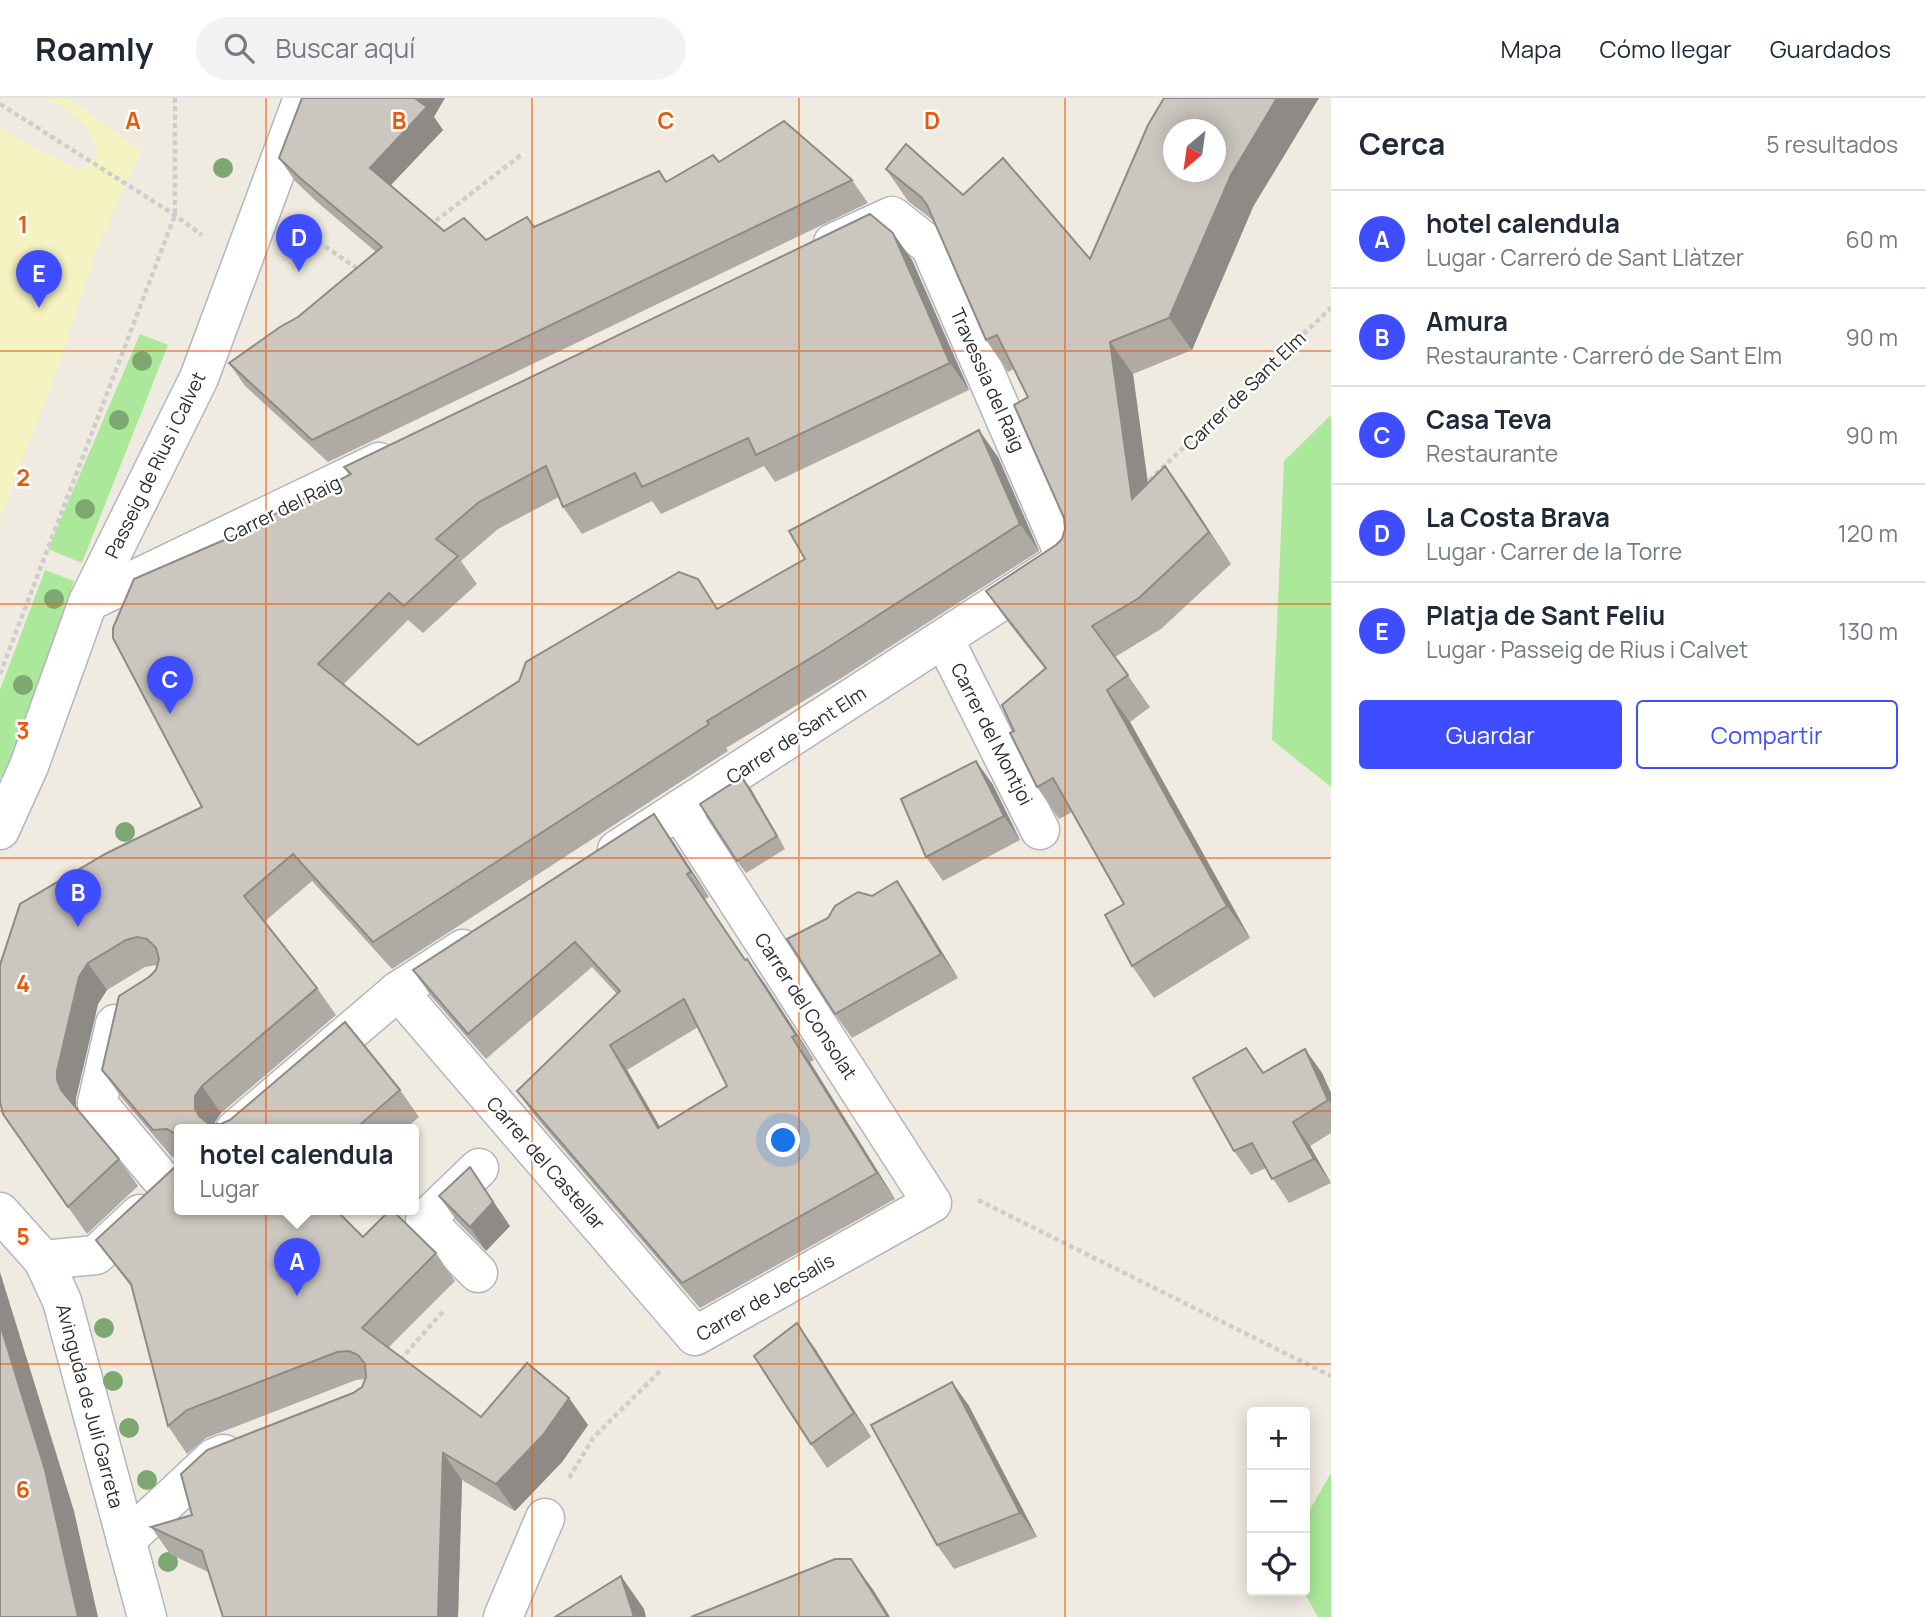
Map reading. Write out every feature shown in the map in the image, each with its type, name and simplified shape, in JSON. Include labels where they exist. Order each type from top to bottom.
[{"type":"street","name":"Passeig de Rius i Calvet","points":[[0,830],[29,766],[89,602],[199,378],[303,98]]},
{"type":"street","name":"Travessia del Raig","points":[[802,258],[892,216],[930,246],[1066,559]]},
{"type":"street","points":[[199,378],[245,352]]},
{"type":"street","name":"Carrer del Raig","points":[[89,602],[414,445]]},
{"type":"street","name":"Carrer de Sant Elm","points":[[585,870],[1066,559]]},
{"type":"street","name":"Carrer del Montjoi","points":[[944,639],[1040,830]]},
{"type":"street","name":"Carrer del Consolat","points":[[679,810],[930,1204]]},
{"type":"street","points":[[242,1124],[398,991],[492,931]]},
{"type":"street","name":"Carrer del Castellar","points":[[398,991],[695,1336]]},
{"type":"street","points":[[43,1260],[96,1255],[174,1182],[97,1103],[119,1009],[138,998]]},
{"type":"street","points":[[478,1273],[425,1220],[480,1168]]},
{"type":"street","name":"Carrer de Jecsalis","points":[[695,1336],[930,1204]]},
{"type":"street","name":"Avinguda de Juli Garreta","points":[[0,1212],[43,1260],[62,1301],[147,1617]]},
{"type":"street","points":[[126,1540],[214,1458],[252,1443]]},
{"type":"street","points":[[503,1617],[545,1518]]},
{"type":"path","points":[[0,674],[175,215],[175,98]]},
{"type":"path","points":[[0,104],[175,215]]},
{"type":"path","points":[[422,232],[521,155]]},
{"type":"path","points":[[263,204],[366,275]]},
{"type":"path","name":"Carrer de Sant Elm","points":[[1135,494],[1331,308]]},
{"type":"path","points":[[930,1204],[968,1195],[1331,1377]]},
{"type":"path","points":[[399,1361],[478,1273]]},
{"type":"path","name":"Carrer de Jecsalis","points":[[545,1518],[593,1438],[695,1336]]},
{"type":"green space","points":[[140,334],[168,345],[82,563],[48,549]]},
{"type":"green space","points":[[1331,415],[1331,787],[1272,740],[1284,461]]},
{"type":"green space","points":[[45,570],[74,581],[5,779],[0,777],[0,690]]},
{"type":"green space","points":[[1331,1473],[1331,1617],[1318,1617],[1306,1596],[1310,1596],[1310,1509]]},
{"type":"sand","points":[[47,98],[68,98],[141,151],[99,243],[56,373],[0,518],[0,128],[58,160],[66,109]]},
{"type":"pier","points":[[0,98],[47,98],[66,109],[88,129],[99,152],[81,170],[58,160],[0,128]]},
{"type":"building","points":[[302,98],[416,98],[427,107],[370,168],[444,231],[464,218],[486,240],[527,217],[534,227],[659,171],[666,182],[713,155],[719,162],[784,121],[852,180],[312,440],[229,363],[298,317],[382,247],[279,158]]},
{"type":"building","points":[[1164,98],[1277,98],[1231,175],[1169,318],[1110,342],[1132,499],[1165,466],[1209,532],[1139,598],[1092,626],[1128,675],[1107,690],[1227,906],[1132,966],[1105,915],[1124,904],[1053,778],[1037,787],[1010,733],[1014,731],[1002,705],[1046,668],[986,591],[1056,545],[1062,539],[1065,529],[1064,518],[1014,405],[1028,397],[997,335],[986,340],[927,205],[886,169],[906,144],[963,195],[1003,158],[1090,259],[1148,125]]},
{"type":"building","points":[[870,214],[893,233],[950,363],[756,455],[748,438],[642,487],[635,473],[563,507],[546,466],[479,502],[436,539],[458,556],[404,606],[389,593],[318,664],[418,745],[519,681],[526,662],[679,572],[698,579],[717,609],[805,559],[789,531],[979,430],[1020,524],[824,650],[707,721],[709,724],[373,942],[293,854],[244,896],[317,988],[202,1086],[195,1096],[195,1108],[199,1116],[209,1124],[174,1124],[174,1133],[167,1129],[153,1130],[102,1070],[119,996],[156,970],[159,959],[156,948],[147,939],[137,937],[126,940],[88,963],[79,977],[57,1080],[61,1090],[119,1159],[68,1207],[3,1114],[0,1102],[0,965],[20,904],[107,853],[202,807],[113,638],[113,628],[134,579],[231,537],[351,474],[344,467]]},
{"type":"building","points":[[976,761],[1004,816],[926,857],[901,799]]},
{"type":"building","points":[[742,777],[777,836],[737,861],[700,804]]},
{"type":"building","points":[[654,814],[691,872],[687,874],[796,1035],[792,1037],[877,1173],[682,1283],[517,1091],[620,991],[575,942],[468,1034],[413,970]],"holes":[[[684,999],[727,1086],[658,1128],[610,1045]]]},
{"type":"building","points":[[897,881],[941,954],[835,1014],[787,939],[828,918],[835,906],[858,892],[872,896]]},
{"type":"building","points":[[345,1022],[400,1090],[361,1124],[221,1124],[230,1120]]},
{"type":"building","points":[[1246,1048],[1263,1073],[1305,1049],[1328,1100],[1293,1122],[1314,1159],[1272,1179],[1252,1143],[1234,1151],[1193,1078]]},
{"type":"building","points":[[470,1167],[493,1202],[470,1227],[439,1196]]},
{"type":"building","points":[[174,1168],[174,1215],[341,1215],[363,1237],[385,1215],[397,1215],[436,1253],[362,1328],[481,1417],[527,1363],[569,1398],[543,1435],[496,1484],[443,1453],[438,1617],[223,1617],[202,1551],[151,1527],[192,1515],[181,1474],[207,1450],[353,1393],[362,1387],[366,1377],[365,1364],[358,1355],[349,1351],[337,1352],[187,1410],[168,1426],[131,1284],[96,1240]]},
{"type":"building","points":[[797,1323],[854,1413],[811,1444],[754,1356]]},
{"type":"building","points":[[0,1324],[45,1470],[78,1617],[0,1617]]},
{"type":"building","points":[[952,1382],[1020,1513],[937,1545],[871,1425]]},
{"type":"building","points":[[835,1559],[851,1559],[888,1617],[691,1617]]},
{"type":"building","points":[[621,1576],[634,1617],[555,1617]]},
{"type":"place","name":"La Costa Brava","points":[[299,272]]},
{"type":"place","name":"Platja de Sant Feliu","points":[[39,308]]},
{"type":"place","name":"Casa Teva","points":[[170,714]]},
{"type":"place","name":"Amura","points":[[78,927]]},
{"type":"place","name":"hotel calendula","points":[[297,1296]]}]
